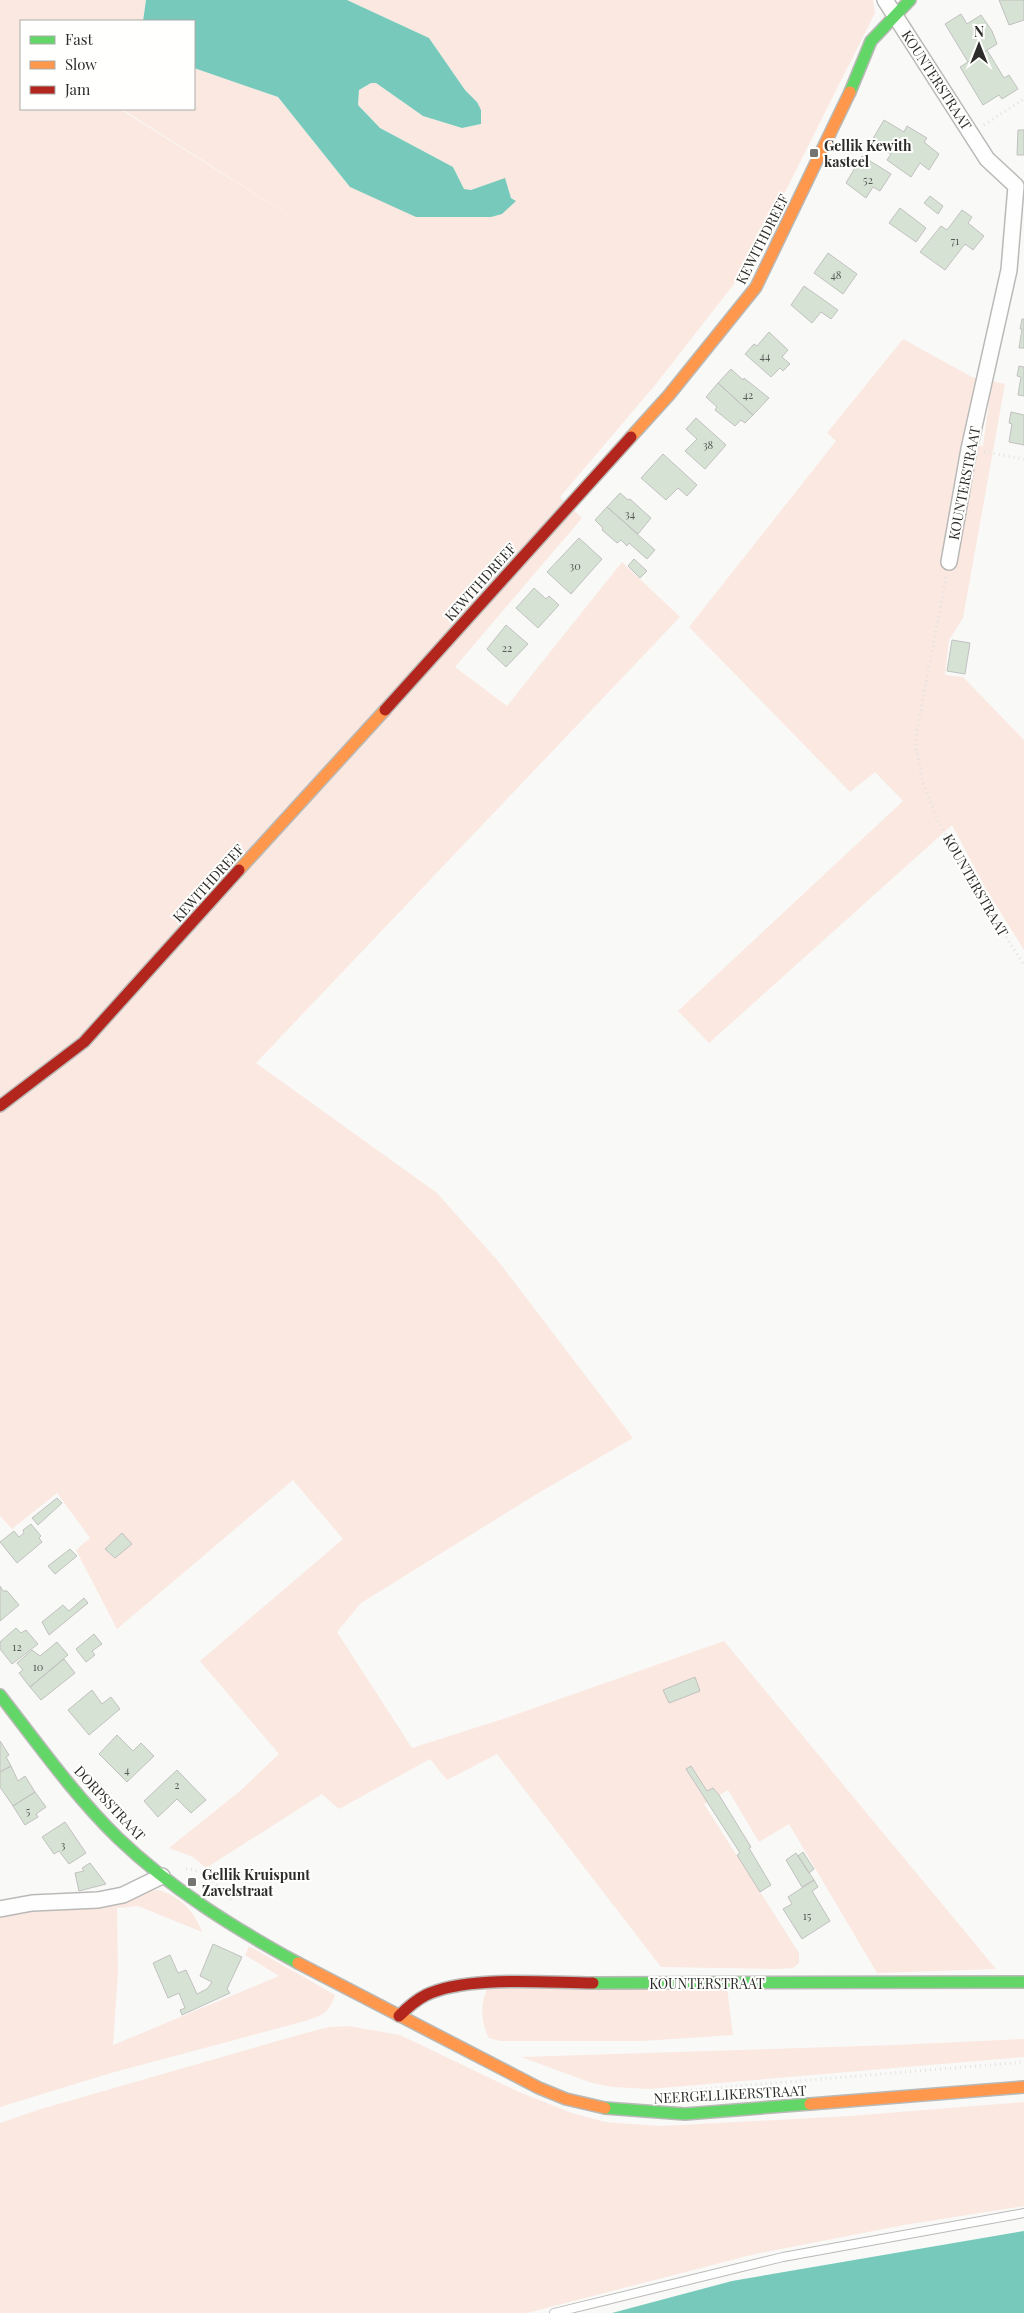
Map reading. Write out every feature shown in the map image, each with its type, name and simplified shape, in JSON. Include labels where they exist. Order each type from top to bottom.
[{"type":"street","name":"KOUNTERSTRAAT","points":[[885,0],[986,158],[1020,186],[1009,270],[969,449],[949,562]]},
{"type":"street","name":"KEWITHDREEF","points":[[0,1106],[84,1042],[669,395],[756,287],[842,113],[871,41],[894,14],[910,0]]},
{"type":"street","name":"DORPSSTRAAT","points":[[0,1695],[53,1763],[113,1832],[162,1876],[201,1906],[252,1938],[399,2016]]},
{"type":"street","points":[[0,1909],[32,1903],[98,1900],[123,1895],[162,1876]]},
{"type":"street","name":"KOUNTERSTRAAT","points":[[399,2016],[412,2002],[438,1988],[477,1983],[1024,1982]]},
{"type":"street","name":"NEERGELLIKERSTRAAT","points":[[399,2016],[564,2099],[598,2108],[635,2113],[685,2114],[1024,2087]]},
{"type":"lane","points":[[554,2313],[783,2257],[1024,2213]]},
{"type":"path","points":[[971,134],[1024,99]]},
{"type":"path","points":[[969,449],[1024,459]]},
{"type":"path","name":"KOUNTERSTRAAT","points":[[949,562],[915,741],[924,783],[938,821],[997,923],[1024,965]]},
{"type":"path","points":[[162,1876],[172,1870],[191,1868],[209,1878],[234,1902]]},
{"type":"path","points":[[657,2093],[1024,2062]]},
{"type":"shaded area","points":[[0,0],[146,0],[143,20],[20,20],[20,110],[122,110],[334,244],[124,110],[195,110],[195,68],[278,97],[350,187],[515,200],[511,198],[505,179],[471,190],[464,189],[453,167],[380,128],[358,105],[359,90],[371,83],[376,83],[423,116],[462,128],[481,124],[477,102],[465,90],[429,38],[347,0],[873,0],[875,13],[748,266],[656,384],[560,497],[582,518],[455,667],[507,706],[622,562],[680,617],[256,1063],[437,1193],[498,1261],[633,1438],[535,1495],[361,1603],[337,1632],[412,1748],[506,1718],[724,1641],[996,1969],[877,1973],[789,1824],[759,1842],[728,1790],[704,1804],[799,1953],[799,1963],[793,1968],[778,1969],[661,1967],[497,1754],[447,1780],[430,1759],[339,1809],[322,1794],[206,1868],[193,1857],[169,1848],[240,1791],[279,1754],[200,1661],[343,1539],[293,1480],[117,1629],[76,1550],[90,1538],[57,1493],[12,1529],[0,1516]]},
{"type":"shaded area","points":[[146,0],[347,0],[429,38],[465,90],[477,102],[481,110],[481,124],[462,128],[423,116],[376,83],[371,83],[359,90],[358,105],[380,128],[453,167],[464,189],[471,190],[505,178],[511,198],[516,201],[502,214],[491,217],[416,217],[350,187],[278,97],[195,68],[195,20],[143,20]]},
{"type":"shaded area","points":[[903,339],[979,379],[968,445],[983,446],[992,381],[1005,384],[963,618],[949,640],[945,675],[963,677],[1024,740],[1024,950],[986,889],[952,825],[709,1043],[678,1011],[903,801],[875,772],[850,792],[689,627],[836,441],[827,433]]},
{"type":"shaded area","points":[[158,1890],[166,1892],[185,1905],[191,1911],[202,1932],[138,1906],[117,1908],[118,1973],[113,2045],[279,1976],[245,1955],[249,1946],[335,1995],[330,2006],[324,2013],[305,2021],[111,2073],[0,2107],[0,1918],[16,1912]]},
{"type":"shaded area","points":[[489,1985],[727,1988],[733,2035],[642,2041],[501,2041],[489,2038],[484,2025],[482,2011]]},
{"type":"shaded area","points":[[348,2026],[400,2035],[519,2092],[572,2113],[605,2122],[660,2126],[850,2116],[1024,2102],[1024,2206],[904,2225],[755,2254],[527,2313],[0,2313],[0,2123],[41,2109],[302,2034],[329,2027]]},
{"type":"shaded area","points":[[1024,2039],[1024,2057],[649,2089],[613,2087],[592,2083],[521,2057],[895,2045]]},
{"type":"shaded area","points":[[1024,2231],[1024,2313],[612,2313],[732,2281]]},
{"type":"building","points":[[999,0],[1024,0],[1024,20],[1009,25]]},
{"type":"building","points":[[961,14],[967,24],[981,15],[992,31],[997,44],[968,62],[945,24]]},
{"type":"building","points":[[987,50],[1004,78],[1009,75],[1018,89],[1002,99],[999,95],[983,105],[960,67]]},
{"type":"building","points":[[884,120],[904,132],[907,126],[927,138],[924,142],[939,154],[929,170],[920,163],[911,177],[887,160],[891,154],[871,142]]},
{"type":"building","points":[[1018,130],[1024,130],[1024,155],[1017,155]]},
{"type":"building","points":[[862,156],[891,174],[880,191],[873,187],[866,198],[846,183]]},
{"type":"building","points":[[930,196],[943,206],[938,214],[924,203]]},
{"type":"building","points":[[900,208],[926,228],[916,242],[889,223]]},
{"type":"building","points":[[962,210],[972,217],[968,223],[984,236],[973,250],[965,244],[945,270],[920,252],[941,226],[947,230]]},
{"type":"building","points":[[828,253],[857,274],[843,294],[814,273]]},
{"type":"building","points":[[804,286],[838,310],[831,319],[821,312],[812,323],[791,305]]},
{"type":"building","points":[[1022,319],[1024,319],[1024,348],[1019,348],[1022,329],[1020,329]]},
{"type":"building","points":[[769,332],[788,350],[782,357],[790,364],[783,371],[780,368],[771,377],[745,354],[754,344],[757,346]]},
{"type":"building","points":[[1019,366],[1024,367],[1024,396],[1018,395],[1021,377],[1017,376]]},
{"type":"building","points":[[731,369],[769,398],[753,415],[718,383]]},
{"type":"building","points":[[718,383],[753,415],[745,423],[741,420],[735,426],[715,410],[717,407],[706,397]]},
{"type":"building","points":[[1011,412],[1024,415],[1024,445],[1009,442],[1012,424],[1009,423]]},
{"type":"building","points":[[696,418],[726,445],[705,469],[685,451],[697,439],[686,429]]},
{"type":"building","points":[[663,454],[697,485],[687,496],[678,488],[666,500],[641,478]]},
{"type":"building","points":[[620,493],[628,500],[630,499],[651,518],[638,534],[607,507]]},
{"type":"building","points":[[607,507],[655,550],[647,559],[629,543],[627,546],[621,540],[617,543],[602,530],[603,528],[595,520]]},
{"type":"building","points":[[579,538],[602,559],[571,594],[547,572]]},
{"type":"building","points":[[634,559],[647,571],[640,578],[628,566]]},
{"type":"building","points":[[534,588],[546,599],[549,596],[559,605],[538,628],[516,608]]},
{"type":"building","points":[[506,625],[528,644],[506,667],[487,649]]},
{"type":"building","points":[[952,640],[970,643],[965,674],[947,671]]},
{"type":"building","points":[[57,1498],[62,1503],[38,1525],[32,1518]]},
{"type":"building","points":[[31,1524],[41,1536],[39,1538],[42,1542],[17,1563],[0,1542],[14,1531],[19,1537],[24,1533],[23,1530]]},
{"type":"building","points":[[122,1533],[132,1544],[115,1558],[105,1549]]},
{"type":"building","points":[[70,1549],[77,1556],[55,1574],[48,1566]]},
{"type":"building","points":[[0,1586],[19,1605],[0,1621]]},
{"type":"building","points":[[84,1598],[88,1603],[49,1635],[42,1622],[63,1605],[69,1611]]},
{"type":"building","points":[[16,1628],[21,1633],[26,1630],[38,1644],[12,1664],[0,1649],[0,1642]]},
{"type":"building","points":[[94,1634],[102,1644],[92,1651],[95,1655],[86,1662],[76,1649]]},
{"type":"building","points":[[57,1642],[68,1655],[30,1687],[19,1673],[23,1670],[17,1663],[32,1650],[40,1656]]},
{"type":"building","points":[[64,1659],[75,1673],[41,1700],[30,1687]]},
{"type":"building","points":[[695,1677],[700,1691],[669,1703],[663,1690]]},
{"type":"building","points":[[92,1690],[102,1704],[111,1697],[120,1709],[89,1735],[68,1710]]},
{"type":"building","points":[[117,1735],[133,1751],[141,1743],[154,1756],[127,1782],[99,1754]]},
{"type":"building","points":[[0,1741],[9,1755],[6,1757],[11,1766],[0,1772]]},
{"type":"building","points":[[11,1766],[18,1781],[25,1776],[35,1792],[13,1806],[0,1787],[0,1772]]},
{"type":"building","points":[[691,1766],[707,1791],[713,1788],[719,1795],[751,1847],[749,1848],[771,1885],[760,1892],[737,1855],[740,1853],[686,1769]]},
{"type":"building","points":[[177,1770],[206,1800],[191,1813],[177,1799],[158,1817],[144,1801]]},
{"type":"building","points":[[35,1792],[46,1807],[36,1814],[38,1817],[25,1825],[13,1806]]},
{"type":"building","points":[[65,1822],[86,1853],[69,1864],[59,1851],[54,1854],[42,1837]]},
{"type":"building","points":[[803,1852],[814,1869],[809,1873],[798,1856]]},
{"type":"building","points":[[796,1853],[814,1880],[802,1887],[786,1860]]},
{"type":"building","points":[[90,1863],[106,1884],[79,1891],[75,1873],[84,1871],[82,1868]]},
{"type":"building","points":[[814,1880],[818,1887],[812,1891],[830,1921],[802,1939],[783,1909],[792,1904],[788,1897]]},
{"type":"building","points":[[213,1944],[242,1957],[227,1989],[230,1993],[182,2015],[180,2010],[185,2008],[179,1993],[168,1998],[153,1963],[170,1955],[178,1973],[186,1970],[197,1994],[207,1989],[212,1982],[200,1976]]},
{"type":"traffic: fast","points":[[850,92],[871,41],[910,0]]},
{"type":"traffic: fast","points":[[0,1695],[86,1804],[138,1857],[181,1891],[227,1922],[298,1963]]},
{"type":"traffic: fast","points":[[593,1983],[1024,1982]]},
{"type":"traffic: fast","points":[[605,2108],[685,2114],[810,2104]]},
{"type":"traffic: slow","points":[[631,437],[669,395],[756,287],[850,92]]},
{"type":"traffic: slow","points":[[239,870],[385,710]]},
{"type":"traffic: slow","points":[[298,1963],[539,2088],[566,2099],[605,2108]]},
{"type":"traffic: slow","points":[[810,2104],[1024,2087]]},
{"type":"traffic: jam","points":[[385,710],[631,437]]},
{"type":"traffic: jam","points":[[0,1106],[84,1042],[239,870]]},
{"type":"traffic: jam","points":[[399,2016],[426,1995],[463,1985],[485,1982],[593,1983]]},
{"type":"place","name":"Gellik Kewith kasteel","points":[[814,153]]},
{"type":"place","name":"Gellik Kruispunt Zavelstraat","points":[[192,1882]]}]
